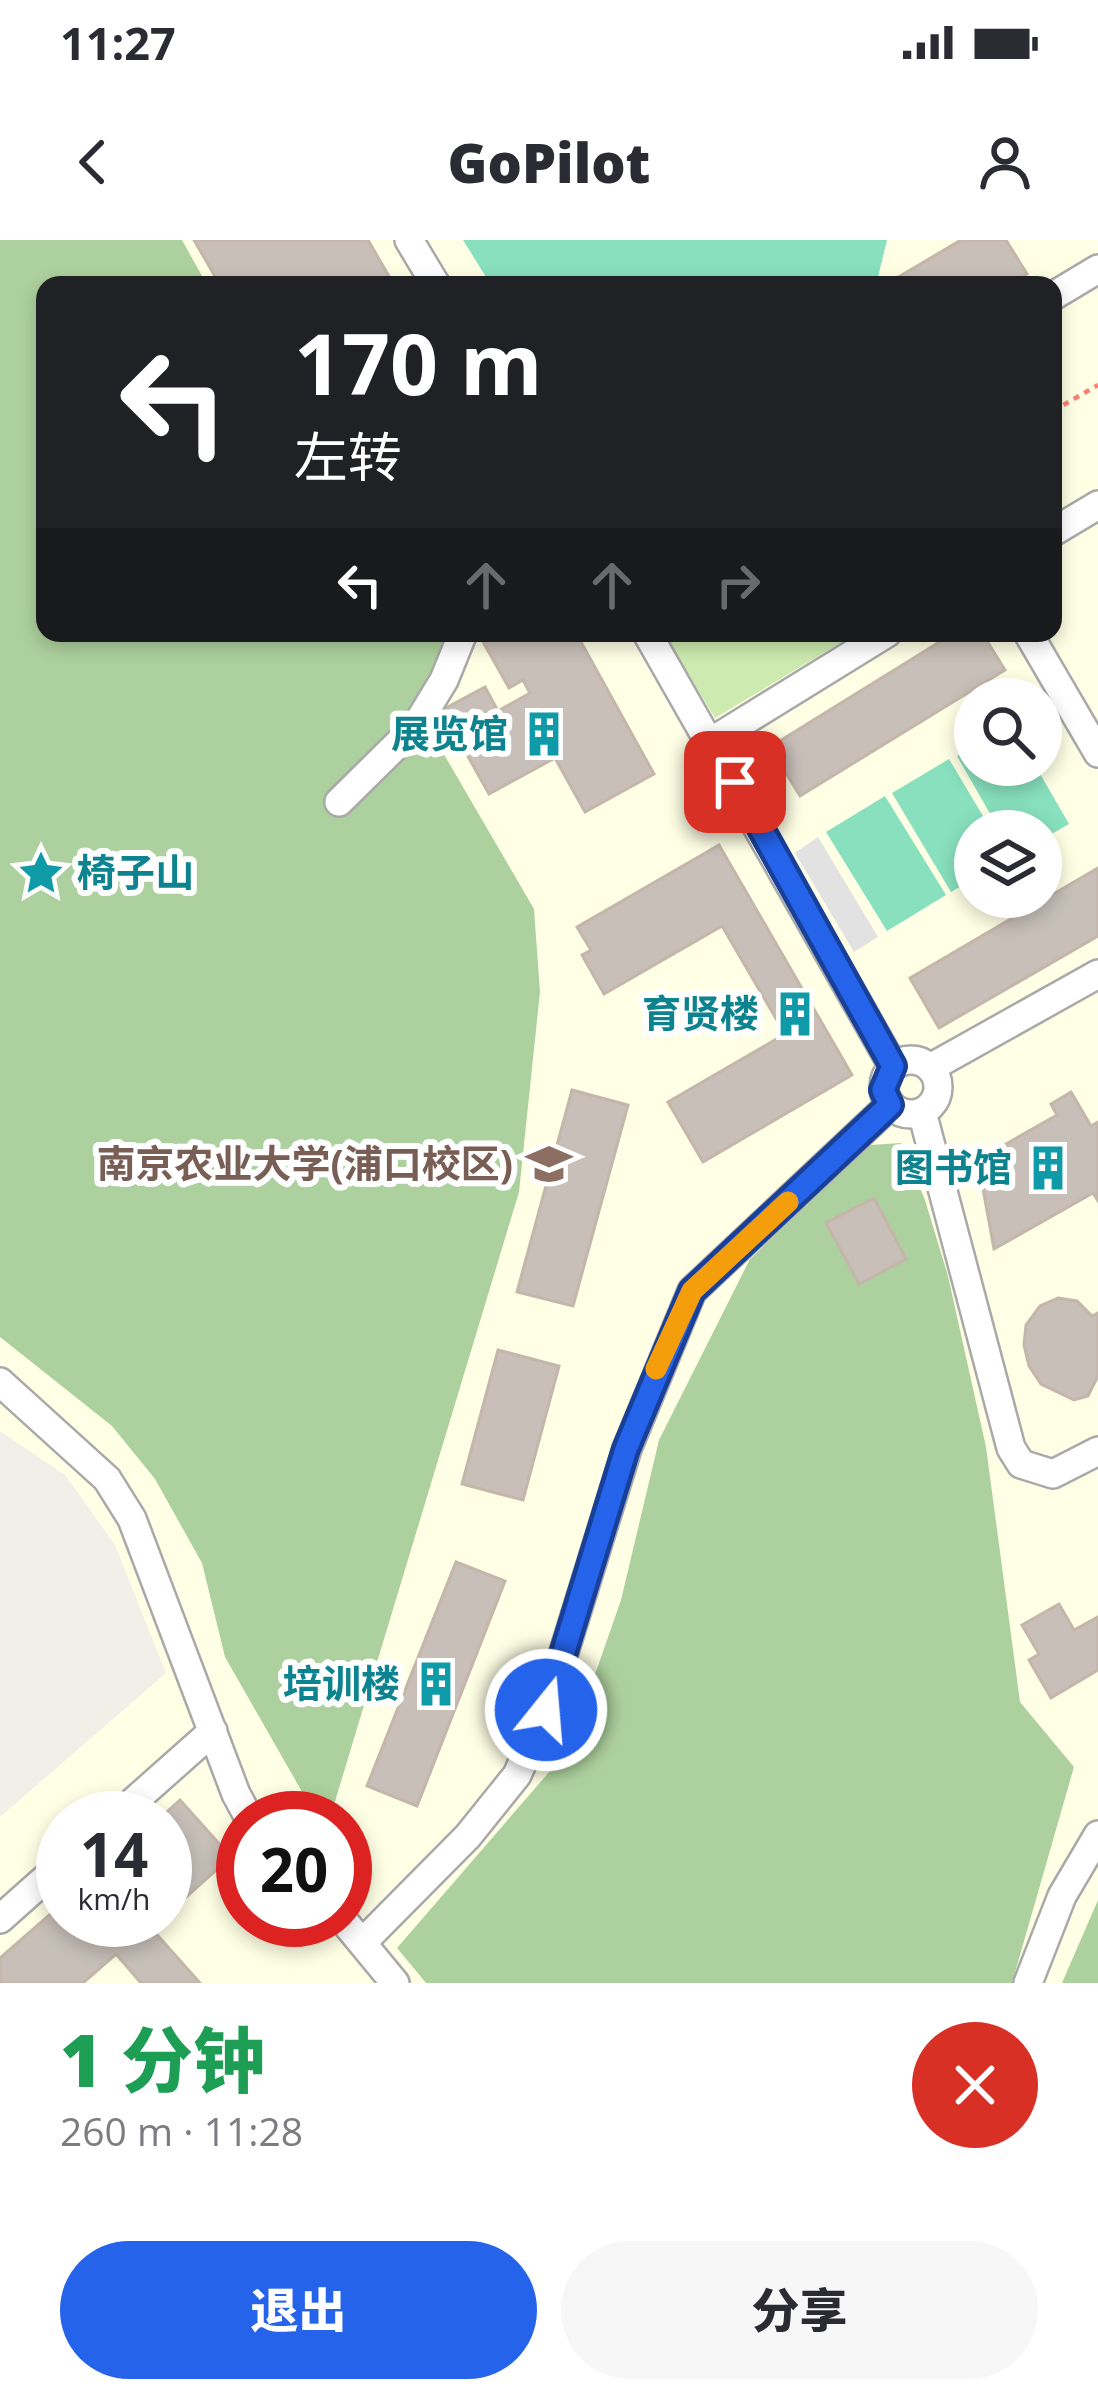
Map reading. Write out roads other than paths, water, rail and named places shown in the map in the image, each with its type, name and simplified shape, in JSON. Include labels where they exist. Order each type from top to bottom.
[{"type":"lane","points":[[409,240],[431,276]]},
{"type":"lane","points":[[1062,291],[1098,269]]},
{"type":"lane","points":[[1062,527],[1098,505]]},
{"type":"lane","points":[[339,802],[416,726],[444,680],[459,642]]},
{"type":"lane","points":[[652,642],[893,1066]]},
{"type":"lane","points":[[712,741],[872,642]]},
{"type":"lane","points":[[1033,642],[1098,753]]},
{"type":"lane","points":[[930,1068],[938,1090],[933,1103],[922,1112],[904,1114],[890,1105],[883,1090],[893,1066],[908,1060],[930,1068],[1098,974]]},
{"type":"lane","points":[[372,1934],[468,1836],[517,1775],[546,1710],[626,1449],[692,1291],[890,1105]]},
{"type":"lane","points":[[922,1112],[1011,1448],[1021,1464],[1037,1472],[1053,1474],[1094,1461]]},
{"type":"lane","points":[[0,1382],[107,1479],[132,1519],[238,1791]]},
{"type":"lane","points":[[145,1791],[213,1731]]},
{"type":"lane","points":[[1028,1983],[1062,1896],[1098,1835]]},
{"type":"lane","points":[[0,1919],[36,1887]]},
{"type":"lane","points":[[368,1947],[395,1983]]},
{"type":"place","name":"展览馆","points":[[544,734]]},
{"type":"place","name":"椅子山","points":[[41,873]]},
{"type":"place","name":"育贤楼","points":[[795,1014]]},
{"type":"place","name":"南京农业大学(浦口校区)","points":[[549,1164]]},
{"type":"place","name":"图书馆","points":[[1048,1168]]},
{"type":"place","name":"培训楼","points":[[436,1684]]}]
